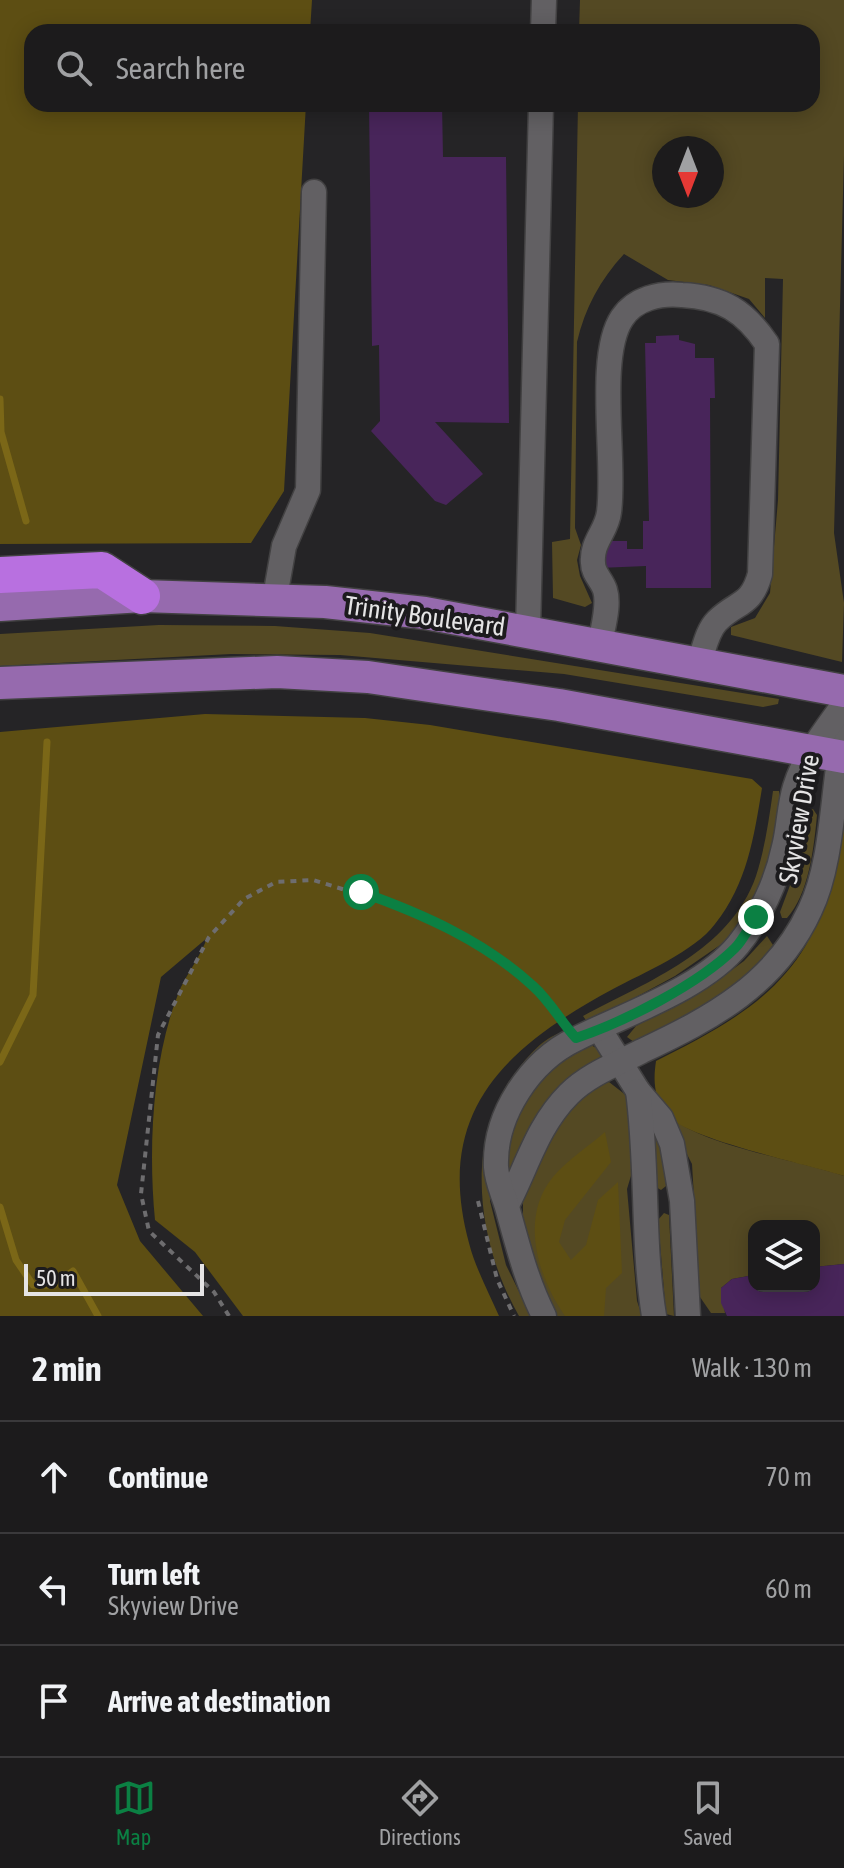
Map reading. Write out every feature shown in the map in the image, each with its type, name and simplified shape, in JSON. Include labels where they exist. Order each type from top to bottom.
[{"type":"highway","points":[[0,575],[102,570],[142,596]]},
{"type":"main road","name":"Trinity Boulevard","points":[[0,605],[142,596],[275,597],[425,613],[844,691]]},
{"type":"main road","points":[[0,686],[35,681],[277,672],[368,677],[834,748]]},
{"type":"lane","points":[[543,24],[544,0]]},
{"type":"lane","points":[[528,631],[541,112]]},
{"type":"lane","points":[[275,597],[284,546],[308,490],[314,192]]},
{"type":"lane","points":[[600,645],[606,593],[592,566],[593,553],[609,514],[611,345],[623,317],[633,306],[662,295],[696,296],[737,308],[751,321],[767,344],[760,574],[749,600],[720,617],[711,628],[699,663]]},
{"type":"lane","name":"Skyview Drive","points":[[507,1205],[531,1147],[553,1112],[588,1078],[718,1015],[764,979],[792,943],[811,908],[824,860],[834,748],[844,704]]},
{"type":"lane","name":"Skyview Drive","points":[[544,1316],[517,1252],[507,1205],[499,1188],[496,1164],[502,1126],[519,1088],[557,1050],[704,975],[737,946],[772,888],[784,849],[794,789],[834,748]]},
{"type":"lane","points":[[756,917],[792,943]]},
{"type":"lane","points":[[600,1030],[638,1091],[661,1118],[672,1144],[682,1201],[688,1316]]},
{"type":"lane","points":[[638,1091],[644,1138],[643,1205],[654,1316]]},
{"type":"lane","points":[[643,1205],[682,1201]]},
{"type":"path","points":[[229,1316],[214,1292],[149,1231],[141,1194],[158,1035],[209,937],[244,899],[276,882],[313,880],[420,913],[489,953],[534,986],[576,1038]]},
{"type":"shaded area","points":[[0,0],[312,0],[310,24],[24,24],[24,112],[306,112],[284,491],[251,543],[0,544]]},
{"type":"shaded area","points":[[580,0],[844,0],[844,156],[834,533],[844,603],[842,662],[731,635],[731,627],[755,618],[770,593],[778,500],[783,279],[765,278],[765,318],[749,299],[709,285],[668,280],[624,254],[594,295],[577,342],[575,528],[581,545],[577,560],[580,576],[592,603],[585,607],[553,598],[552,542],[570,539],[578,112],[820,112],[820,24],[579,24]]},
{"type":"shaded area","points":[[159,625],[275,626],[370,633],[779,699],[778,704],[763,707],[564,674],[340,655],[231,654],[0,666],[0,634]]},
{"type":"shaded area","points":[[205,714],[365,718],[430,725],[752,779],[762,788],[742,876],[715,924],[682,952],[575,1011],[540,1035],[511,1060],[487,1088],[471,1120],[461,1156],[460,1197],[478,1271],[499,1316],[243,1316],[195,1252],[155,1220],[152,1163],[158,1072],[171,1014],[181,987],[207,938],[161,977],[117,1185],[140,1241],[203,1316],[0,1316],[0,732]]},
{"type":"shaded area","points":[[773,791],[779,791],[780,800],[767,869],[742,920],[726,941],[675,976],[588,1023],[583,1016],[684,961],[727,925],[744,902],[756,876]]},
{"type":"shaded area","points":[[813,809],[817,815],[816,828],[805,883],[794,908],[787,918],[782,918],[780,912],[792,880],[805,811]]},
{"type":"shaded area","points":[[844,814],[844,1176],[748,1150],[677,1123],[666,1114],[659,1101],[655,1075],[656,1061],[740,1014],[776,984],[792,965],[806,945],[819,915]]},
{"type":"shaded area","points":[[767,936],[773,945],[727,990],[634,1042],[627,1037],[636,1026],[714,983],[744,961]]},
{"type":"shaded area","points":[[560,1033],[562,1038],[490,1152],[490,1201],[506,1265],[531,1316],[519,1316],[493,1256],[482,1190],[483,1158],[489,1126],[501,1095],[532,1053]]},
{"type":"shaded area","points":[[589,1044],[600,1050],[602,1059],[509,1190],[507,1147],[517,1115],[547,1071],[574,1050]]},
{"type":"shaded area","points":[[609,1082],[627,1096],[636,1159],[627,1189],[637,1301],[642,1316],[557,1316],[523,1236],[523,1186],[542,1140],[585,1087]]},
{"type":"shaded area","points":[[667,1115],[704,1136],[727,1144],[844,1176],[844,1264],[820,1266],[820,1220],[748,1220],[748,1276],[732,1279],[721,1288],[725,1313],[711,1313],[700,1297],[692,1164]]},
{"type":"shaded area","points":[[658,1123],[666,1186],[661,1190],[656,1187],[653,1132]]},
{"type":"shaded area","points":[[605,1132],[611,1162],[565,1220],[559,1242],[571,1260],[586,1245],[598,1200],[618,1182],[622,1273],[606,1288],[604,1316],[565,1316],[540,1266],[535,1229],[537,1211],[553,1177]]},
{"type":"shaded area","points":[[664,1213],[669,1215],[674,1316],[666,1314],[658,1220]]},
{"type":"building","points":[[369,112],[442,112],[443,157],[506,157],[509,423],[435,422],[483,474],[446,505],[435,501],[371,431],[380,421],[379,345],[372,346]]},
{"type":"building","points":[[679,335],[679,340],[695,344],[695,358],[714,358],[715,398],[710,398],[711,588],[646,588],[646,566],[599,568],[599,541],[627,541],[627,549],[643,549],[643,521],[649,521],[645,343],[656,343],[656,336]]},
{"type":"building","points":[[844,1264],[844,1316],[727,1316],[721,1303],[721,1288],[732,1279],[748,1276],[748,1292],[820,1292],[820,1266]]},
{"type":"waterway","points":[[0,399],[1,432],[26,521]]},
{"type":"waterway","points":[[0,1062],[33,995],[47,742]]},
{"type":"waterway","points":[[0,1207],[16,1260],[33,1285],[54,1285],[73,1271],[98,1316]]},
{"type":"route","points":[[361,892],[420,913],[489,953],[534,986],[576,1038],[600,1030],[704,975],[737,946],[756,917]]}]
